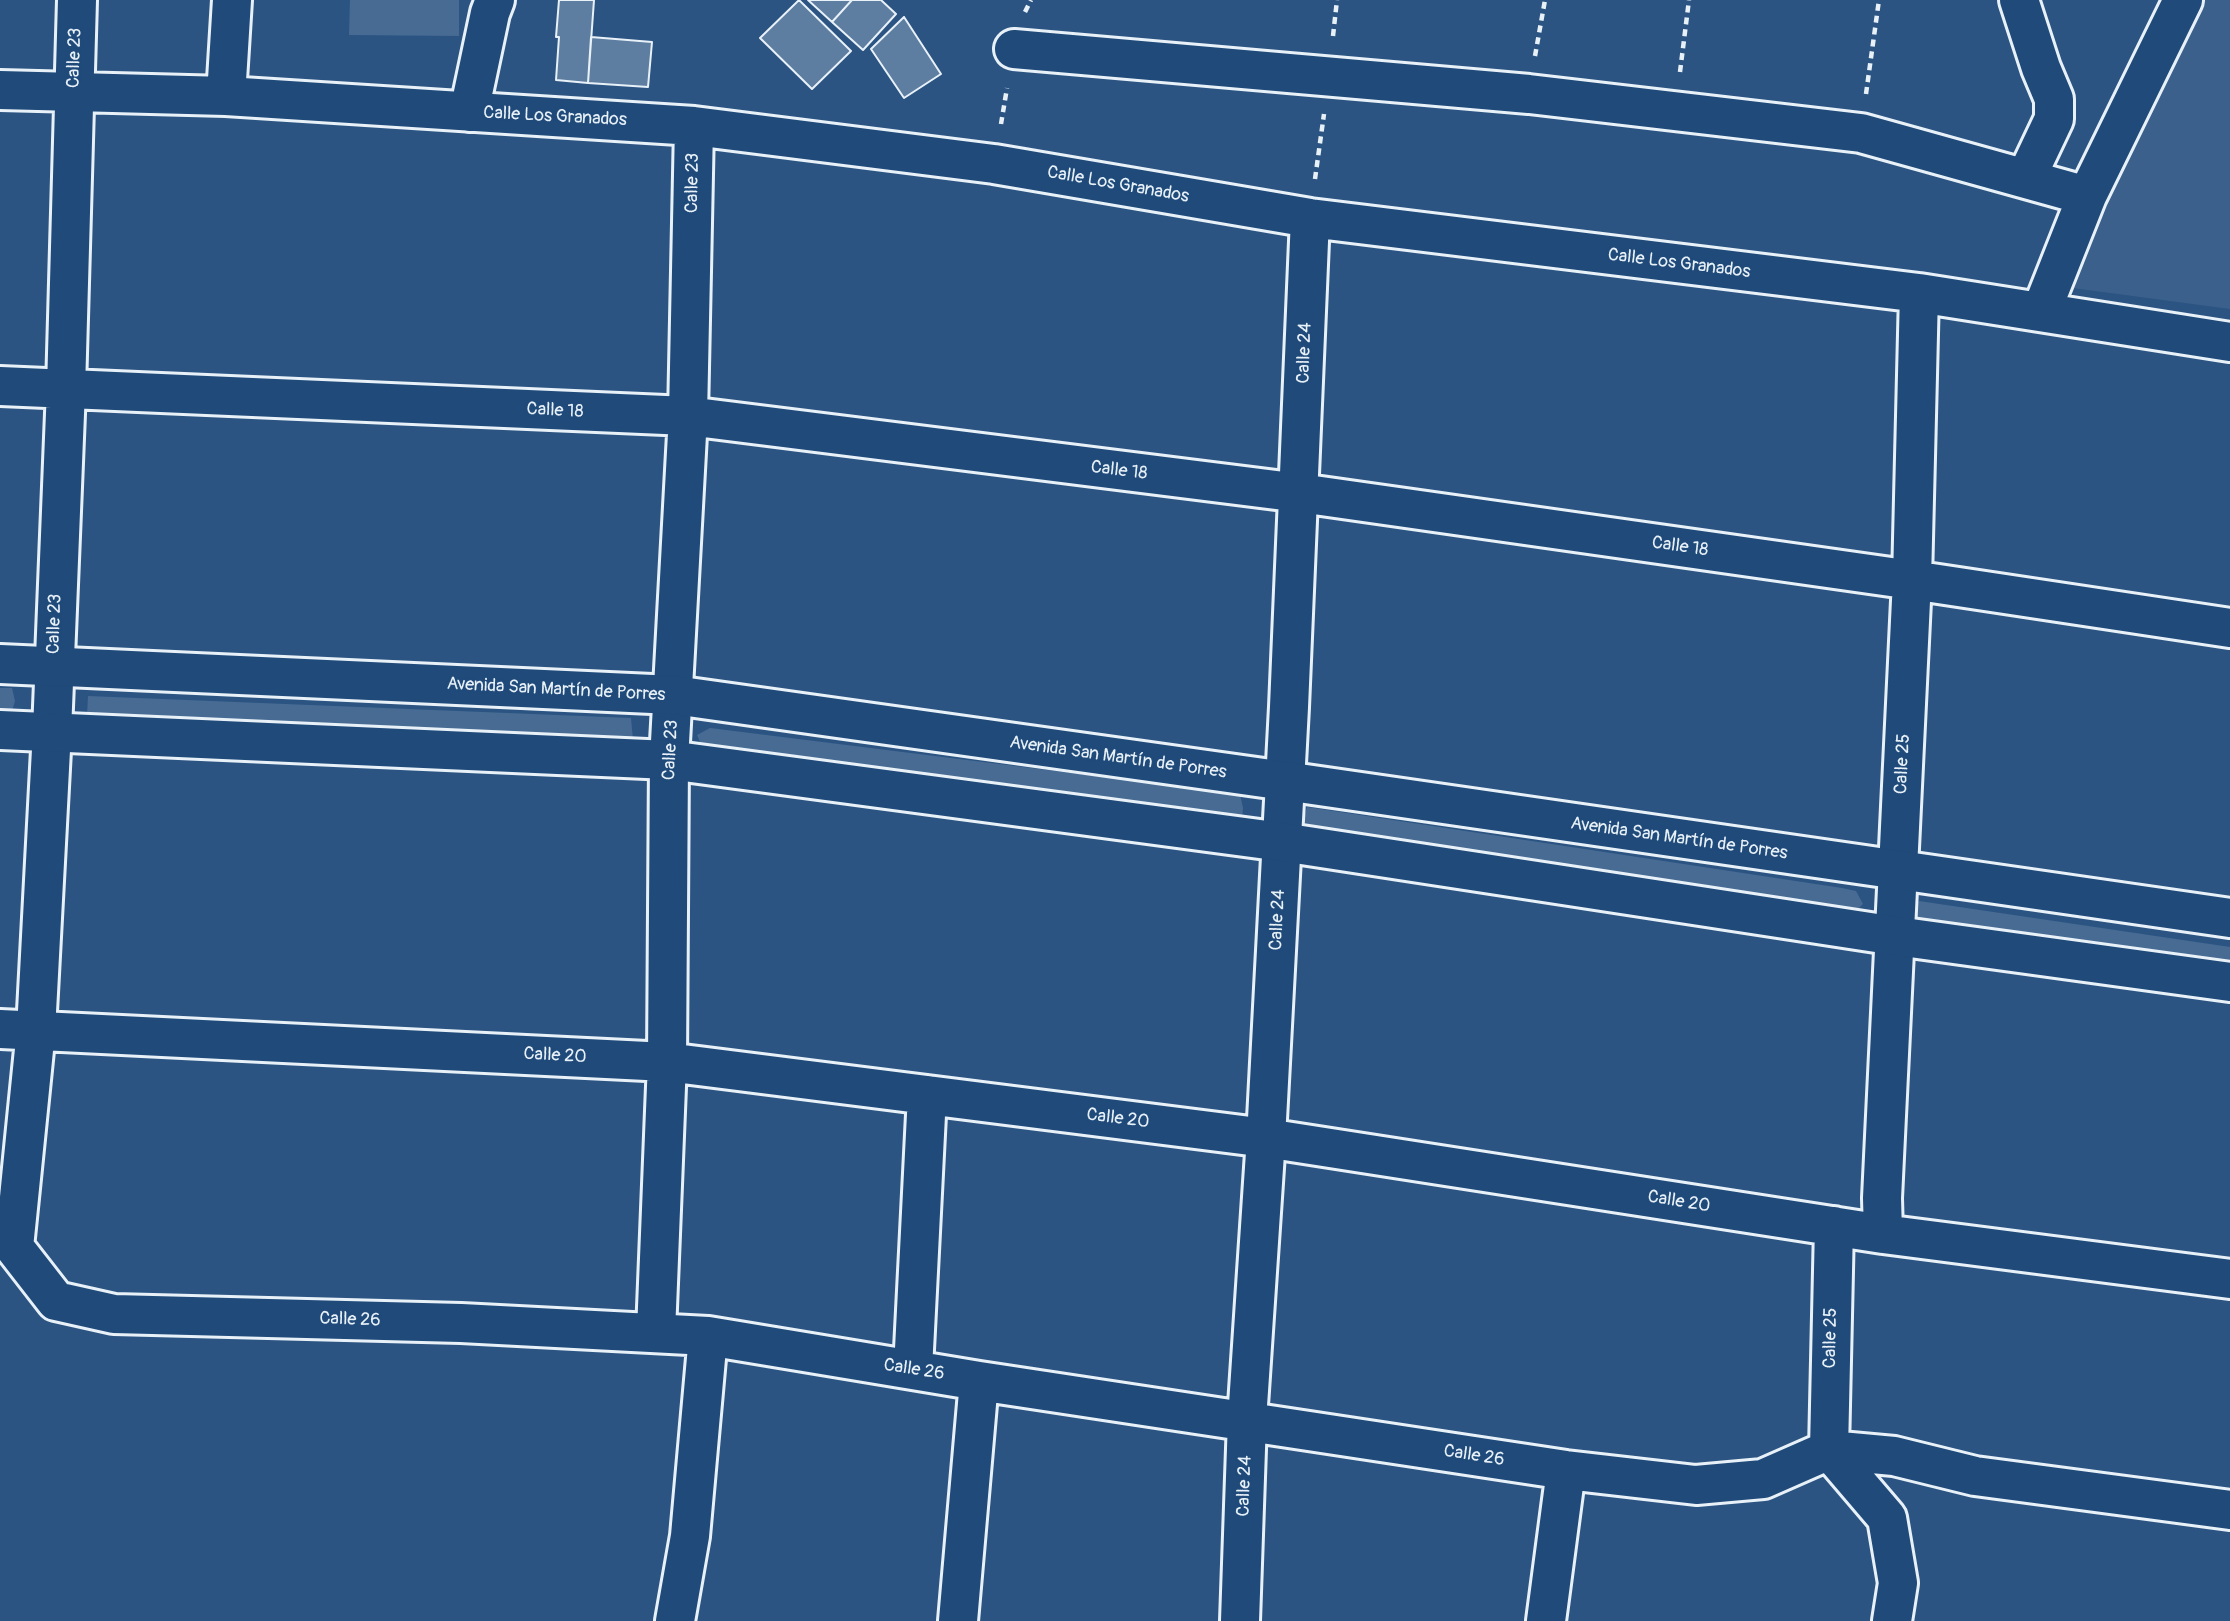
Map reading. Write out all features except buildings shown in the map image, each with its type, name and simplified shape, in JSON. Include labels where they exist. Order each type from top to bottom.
[{"type":"street","name":"Calle 23","points":[[7,1245],[18,1030],[52,731],[66,389],[77,0]]},
{"type":"street","points":[[226,96],[232,0]]},
{"type":"street","points":[[469,112],[495,0]]},
{"type":"street","points":[[2020,0],[2041,68],[2054,99],[2054,119],[2026,178]]},
{"type":"street","points":[[2041,312],[2087,196],[2183,0]]},
{"type":"street","points":[[1014,49],[1529,94],[1861,133],[2087,196]]},
{"type":"street","name":"Calle Los Granados","points":[[0,90],[226,96],[694,126],[994,164],[1310,218],[1919,293],[2230,342]]},
{"type":"street","name":"Calle 23","points":[[656,1332],[667,1062],[669,760],[688,416],[694,126]]},
{"type":"street","name":"Calle 24","points":[[1240,1621],[1247,1420],[1266,1138],[1300,493],[1310,218]]},
{"type":"street","name":"Calle 25","points":[[1883,1234],[1882,1198],[1912,580],[1919,293]]},
{"type":"street","name":"Calle 18","points":[[0,386],[688,416],[1300,493],[2230,628]]},
{"type":"street","name":"Avenida San Martín de Porres","points":[[0,664],[674,695],[2230,918]]},
{"type":"street","points":[[0,730],[669,760],[1282,842],[1896,936],[2230,982]]},
{"type":"street","name":"Calle 20","points":[[18,1030],[667,1062],[1266,1138],[1883,1234],[2230,1279]]},
{"type":"street","points":[[913,1369],[927,1095]]},
{"type":"street","name":"Calle 25","points":[[1829,1450],[1834,1226]]},
{"type":"street","name":"Calle 26","points":[[7,1245],[56,1301],[114,1314],[461,1323],[708,1336],[979,1381],[1566,1470],[1696,1485],[1763,1479],[1829,1450]]},
{"type":"street","points":[[675,1621],[690,1536],[708,1336]]},
{"type":"street","points":[[958,1621],[979,1381]]},
{"type":"street","points":[[1829,1450],[1894,1455],[1975,1476],[2230,1510]]},
{"type":"street","points":[[1829,1450],[1887,1518],[1898,1583],[1892,1621]]},
{"type":"street","points":[[1546,1621],[1566,1470]]},
{"type":"path","points":[[1529,94],[1545,0]]},
{"type":"path","points":[[1675,111],[1689,0]]},
{"type":"path","points":[[1861,133],[1879,0]]},
{"type":"shaded area","points":[[350,0],[459,0],[459,36],[349,35]]},
{"type":"shaded area","points":[[2202,0],[2230,0],[2230,309],[2065,287]]},
{"type":"shaded area","points":[[0,688],[12,688],[15,701],[12,711],[0,710]]},
{"type":"shaded area","points":[[88,696],[631,718],[633,740],[87,716]]},
{"type":"shaded area","points":[[710,728],[1240,794],[1242,819],[703,749],[697,735]]},
{"type":"shaded area","points":[[1307,807],[1842,888],[1856,891],[1863,904],[1855,912],[1307,830],[1304,818]]},
{"type":"shaded area","points":[[1919,901],[2230,947],[2230,970],[1913,921],[1913,909]]}]
